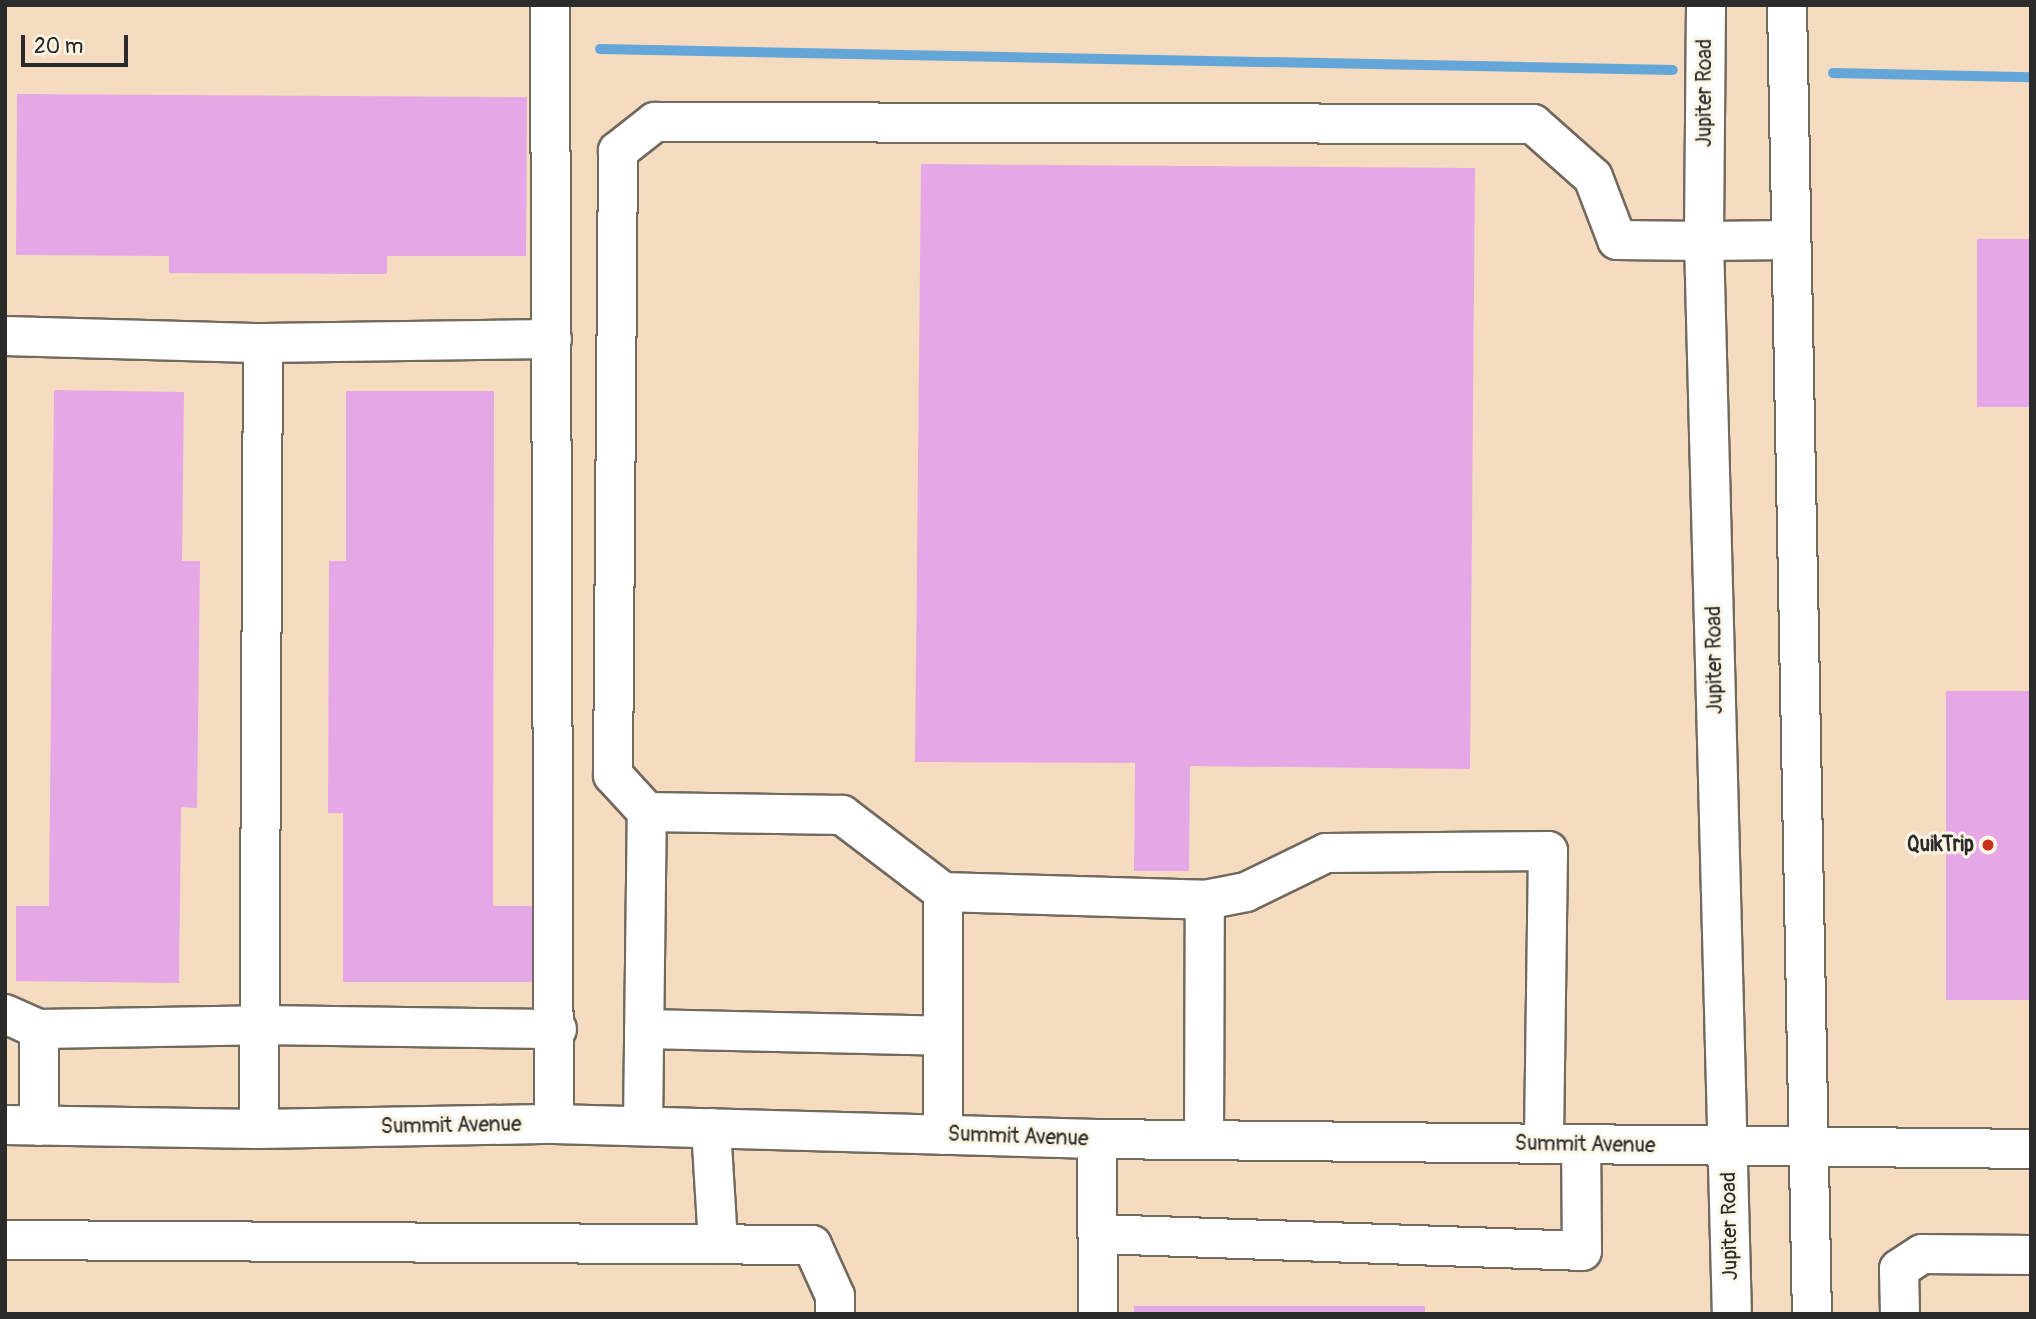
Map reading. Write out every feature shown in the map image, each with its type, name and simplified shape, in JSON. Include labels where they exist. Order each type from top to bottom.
[{"type":"main road","points":[[550,5],[557,1029],[554,1124]]},
{"type":"main road","name":"Jupiter Road","points":[[1706,5],[1704,241],[1732,1314]]},
{"type":"main road","points":[[1787,5],[1812,1314]]},
{"type":"main road","points":[[643,1126],[647,812],[613,775],[616,216],[618,151],[655,122],[1532,124],[1593,177],[1617,240],[1790,240]]},
{"type":"main road","points":[[5,335],[263,344],[552,339]]},
{"type":"main road","points":[[259,1129],[263,344]]},
{"type":"main road","points":[[647,812],[842,815],[943,892],[1205,900],[1246,892],[1326,853],[1548,851],[1562,1144],[1582,1251],[1098,1234]]},
{"type":"main road","points":[[943,892],[943,1135]]},
{"type":"main road","points":[[1204,1140],[1205,900]]},
{"type":"main road","points":[[22,1126],[22,1022],[557,1029]]},
{"type":"main road","points":[[644,1029],[943,1036]]},
{"type":"main road","name":"Summit Avenue","points":[[22,1126],[259,1129],[554,1124],[1097,1139],[2031,1149]]},
{"type":"main road","points":[[711,1128],[718,1244]]},
{"type":"main road","points":[[1097,1139],[1098,1314]]},
{"type":"main road","points":[[5,1240],[812,1245],[835,1296],[835,1314]]},
{"type":"main road","points":[[1900,1314],[1899,1269],[1922,1254],[2031,1255]]},
{"type":"building","points":[[17,94],[527,97],[526,256],[387,256],[387,274],[169,273],[169,256],[16,255]]},
{"type":"building","points":[[921,164],[1475,168],[1470,769],[1190,766],[1189,871],[1134,871],[1135,763],[915,762]]},
{"type":"building","points":[[1977,239],[2031,239],[2031,407],[1977,407]]},
{"type":"building","points":[[54,390],[184,392],[182,561],[200,561],[197,808],[181,807],[179,983],[16,981],[16,906],[49,906]]},
{"type":"building","points":[[346,391],[494,391],[493,906],[546,906],[546,982],[343,982],[343,813],[328,813],[329,561],[346,561]]},
{"type":"building","name":"QuikTrip","points":[[1946,691],[2031,691],[2031,1000],[1946,1000]]},
{"type":"building","points":[[1134,1306],[1425,1306],[1425,1314],[1134,1314]]},
{"type":"waterway","points":[[600,49],[1673,70]]},
{"type":"waterway","points":[[1833,73],[2031,77]]},
{"type":"place","name":"QuikTrip","points":[[1988,845]]}]
